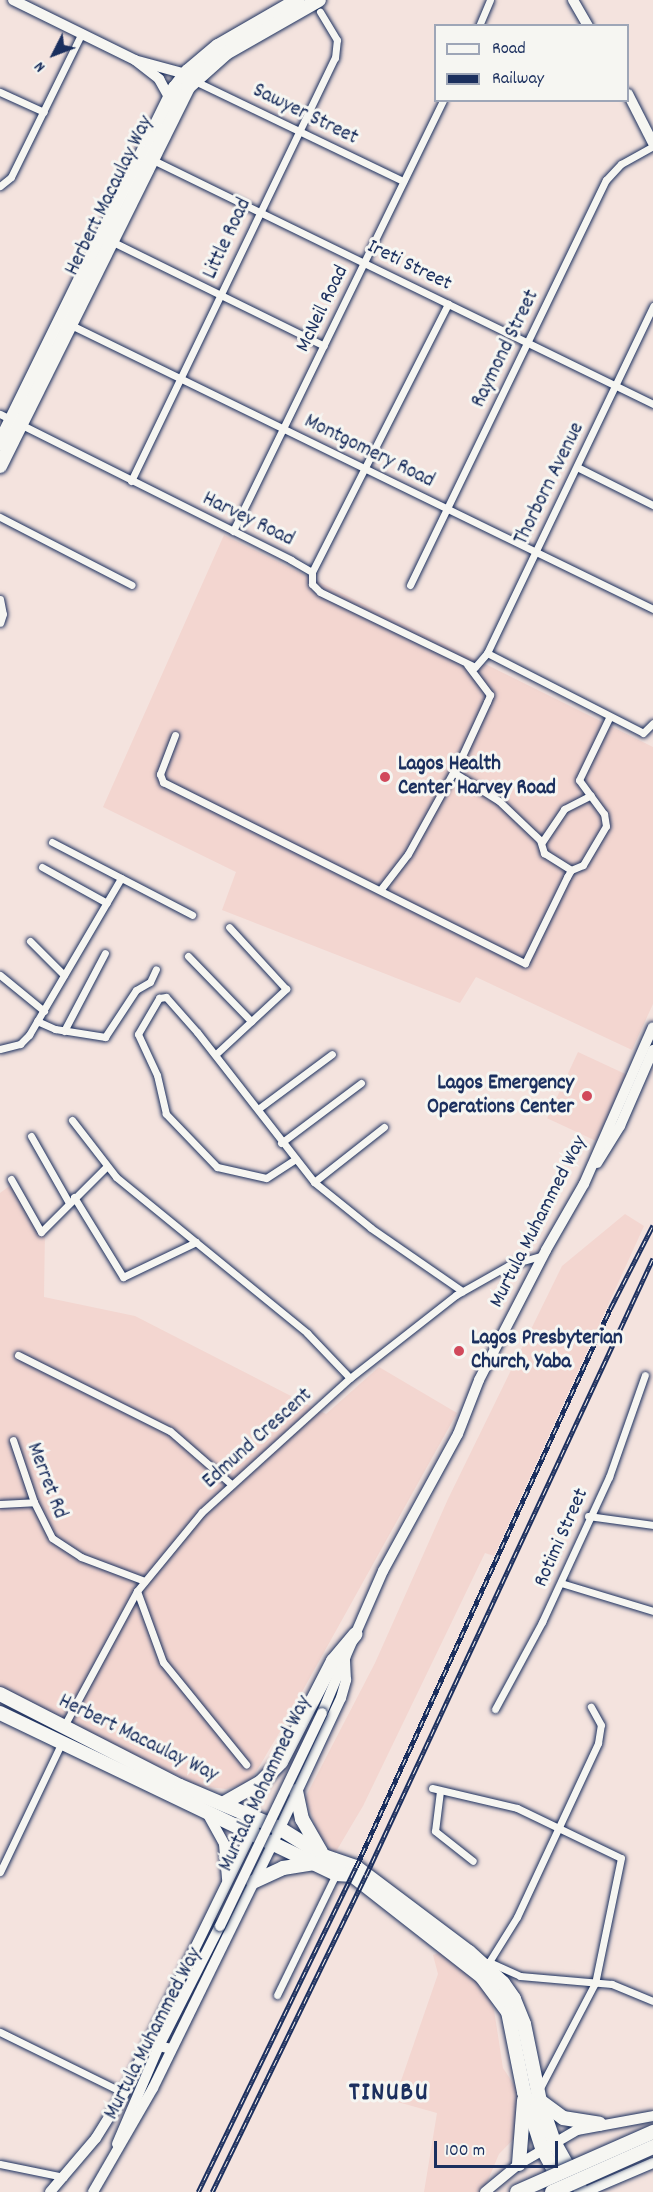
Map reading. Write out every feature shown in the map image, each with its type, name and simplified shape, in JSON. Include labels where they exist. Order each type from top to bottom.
[{"type":"highway","name":"Herbert Macaulay Way","points":[[0,443],[169,97],[219,46],[298,0]]},
{"type":"highway","name":"Herbert Macaulay Way","points":[[0,466],[11,419],[71,325],[189,77],[226,53],[319,6]]},
{"type":"highway","points":[[224,1803],[261,1782],[281,1762],[333,1661],[356,1634]]},
{"type":"highway","name":"Herbert Macaulay Way","points":[[0,1694],[180,1786],[279,1828],[318,1859]]},
{"type":"highway","name":"Herbert Macaulay Way","points":[[0,1713],[189,1806],[204,1808],[273,1843],[318,1859]]},
{"type":"highway","points":[[296,1791],[302,1820],[318,1859],[336,1874],[356,1878],[494,1988],[512,2025],[524,2091],[566,2192]]},
{"type":"highway","points":[[253,1882],[283,1868],[318,1859],[356,1867],[485,1962],[503,1983],[517,2006],[539,2095],[548,2145],[584,2192]]},
{"type":"highway","points":[[519,2164],[524,2091]]},
{"type":"highway","points":[[539,2095],[563,2118],[600,2124]]},
{"type":"highway","points":[[517,2192],[653,2132]]},
{"type":"highway","points":[[552,2192],[653,2147]]},
{"type":"main road","points":[[13,0],[135,60],[189,77]]},
{"type":"main road","points":[[573,0],[587,24]]},
{"type":"main road","points":[[135,60],[159,79],[169,97]]},
{"type":"main road","points":[[629,98],[653,144]]},
{"type":"main road","name":"Murtula Muhammed Way","points":[[115,2150],[134,2124],[273,1843],[341,1698],[346,1680],[345,1658],[383,1571],[458,1434],[479,1380],[546,1250],[584,1184],[653,1027]]},
{"type":"main road","points":[[584,1184],[620,1126],[653,1050]]},
{"type":"main road","name":"Murtala Mohammed Way","points":[[220,1926],[322,1713],[345,1658]]},
{"type":"main road","points":[[204,1808],[226,1851],[225,1889]]},
{"type":"main road","name":"Murtula Muhammed Way","points":[[50,2192],[96,2138],[124,2093],[259,1818]]},
{"type":"main road","name":"Murtula Muhammed Way","points":[[115,2150],[159,2046],[220,1926]]},
{"type":"main road","points":[[159,2046],[171,2049]]},
{"type":"main road","points":[[485,2192],[519,2164],[548,2145],[600,2124],[653,2116]]},
{"type":"main road","points":[[93,2192],[115,2150]]},
{"type":"main road","points":[[584,2192],[653,2163]]},
{"type":"street","points":[[480,24],[490,0]]},
{"type":"street","name":"Little Road","points":[[131,481],[338,48],[319,6]]},
{"type":"street","points":[[0,186],[11,177],[82,33]]},
{"type":"street","name":"Sawyer Street","points":[[189,77],[403,181]]},
{"type":"street","points":[[0,92],[44,112]]},
{"type":"street","name":"McNeil Road","points":[[233,531],[442,102]]},
{"type":"street","name":"Raymond Street","points":[[410,585],[606,180],[621,164],[653,144]]},
{"type":"street","name":"Ireti Street","points":[[151,159],[653,404]]},
{"type":"street","points":[[111,241],[324,346]]},
{"type":"street","points":[[381,889],[408,854],[453,772],[490,694],[467,665],[320,592],[312,584],[312,572],[448,304]]},
{"type":"street","name":"Thorborn Avenue","points":[[487,653],[617,386],[653,306]]},
{"type":"street","name":"Montgomery Road","points":[[71,325],[653,609]]},
{"type":"street","name":"Harvey Road","points":[[11,419],[312,572]]},
{"type":"street","points":[[576,467],[653,505]]},
{"type":"street","points":[[0,517],[132,585]]},
{"type":"street","points":[[0,599],[3,614],[0,623]]},
{"type":"street","points":[[467,665],[480,664],[487,653],[609,718],[643,733],[653,723]]},
{"type":"street","points":[[175,735],[160,774],[163,782],[525,963],[571,870],[583,865],[606,826],[604,814],[579,780],[609,718]]},
{"type":"street","points":[[453,772],[499,801],[542,842],[544,853],[571,870]]},
{"type":"street","points":[[542,842],[564,809],[591,795]]},
{"type":"street","points":[[52,843],[192,915]]},
{"type":"street","points":[[42,867],[107,903]]},
{"type":"street","points":[[0,1048],[20,1044],[37,1021],[121,878]]},
{"type":"street","points":[[216,1054],[286,989],[229,927]]},
{"type":"street","points":[[30,941],[64,975]]},
{"type":"street","points":[[64,1031],[105,953]]},
{"type":"street","points":[[188,956],[251,1021]]},
{"type":"street","points":[[37,1021],[64,1031],[109,1035],[136,990],[148,984],[156,969]]},
{"type":"street","points":[[0,975],[44,1011]]},
{"type":"street","points":[[294,1160],[266,1178],[213,1164],[166,1114],[157,1075],[138,1034],[163,995],[216,1054],[294,1160],[314,1182],[371,1228],[462,1291]]},
{"type":"street","points":[[258,1109],[332,1054]]},
{"type":"street","points":[[281,1143],[361,1083]]},
{"type":"street","points":[[72,1120],[106,1167],[307,1333],[350,1378]]},
{"type":"street","points":[[314,1182],[384,1127]]},
{"type":"street","points":[[31,1136],[123,1278],[196,1242]]},
{"type":"street","points":[[11,1179],[41,1232],[106,1167]]},
{"type":"street","name":"Edmund Crescent","points":[[64,1726],[137,1591],[202,1512],[350,1378],[462,1291],[509,1265],[541,1257],[546,1250]]},
{"type":"street","points":[[18,1355],[170,1431],[231,1484]]},
{"type":"street","name":"Rotimi Street","points":[[495,1709],[561,1583],[588,1516],[609,1477],[645,1375]]},
{"type":"street","name":"Merret Rd","points":[[13,1440],[34,1502],[52,1538],[64,1548],[145,1581]]},
{"type":"street","points":[[0,1504],[34,1502]]},
{"type":"street","points":[[588,1516],[653,1525]]},
{"type":"street","points":[[561,1583],[653,1611]]},
{"type":"street","points":[[137,1591],[163,1662],[246,1764]]},
{"type":"street","points":[[591,1707],[601,1734],[518,1917],[485,1962],[520,1976],[630,1988],[653,2001]]},
{"type":"street","points":[[0,1872],[62,1742]]},
{"type":"street","points":[[432,1788],[500,1802],[559,1825],[621,1858],[595,1983],[539,2095]]},
{"type":"street","points":[[440,1791],[435,1831],[473,1861]]},
{"type":"street","points":[[278,1995],[336,1874]]},
{"type":"street","points":[[0,2032],[124,2093]]},
{"type":"street","points":[[0,2164],[64,2177]]},
{"type":"shaded area","name":"Lagos Health Center Harvey Road","points":[[224,535],[653,747],[653,1004],[632,1050],[476,977],[460,1003],[222,910],[236,872],[103,807]]},
{"type":"shaded area","name":"Lagos Emergency Operations Center","points":[[578,1052],[627,1075],[596,1141],[547,1118]]},
{"type":"shaded area","points":[[16,1181],[45,1230],[44,1297],[135,1316],[326,1414],[379,1367],[457,1413],[278,1735],[253,1777],[242,1785],[226,1789],[199,1786],[0,1689],[0,1193]]},
{"type":"shaded area","points":[[625,1214],[644,1226],[494,1556],[485,1553],[363,1806],[334,1855],[318,1833],[305,1798],[375,1663],[448,1499],[562,1266]]},
{"type":"shaded area","points":[[443,1951],[480,1975],[494,2010],[503,2068],[535,2117],[499,2154],[483,2192],[424,2192],[437,2113],[394,2101],[438,1974],[433,1955]]},
{"type":"railway","points":[[198,2192],[356,1867],[610,1309],[653,1225]]},
{"type":"railway","points":[[212,2192],[366,1875],[653,1258]]},
{"type":"place","name":"Lagos Health Center Harvey Road","points":[[385,777]]},
{"type":"place","name":"Lagos Emergency Operations Center","points":[[587,1096]]},
{"type":"place","name":"Lagos Presbyterian Church, Yaba","points":[[459,1351]]},
{"type":"district","name":"TINUBU","points":[[389,2094]]}]
